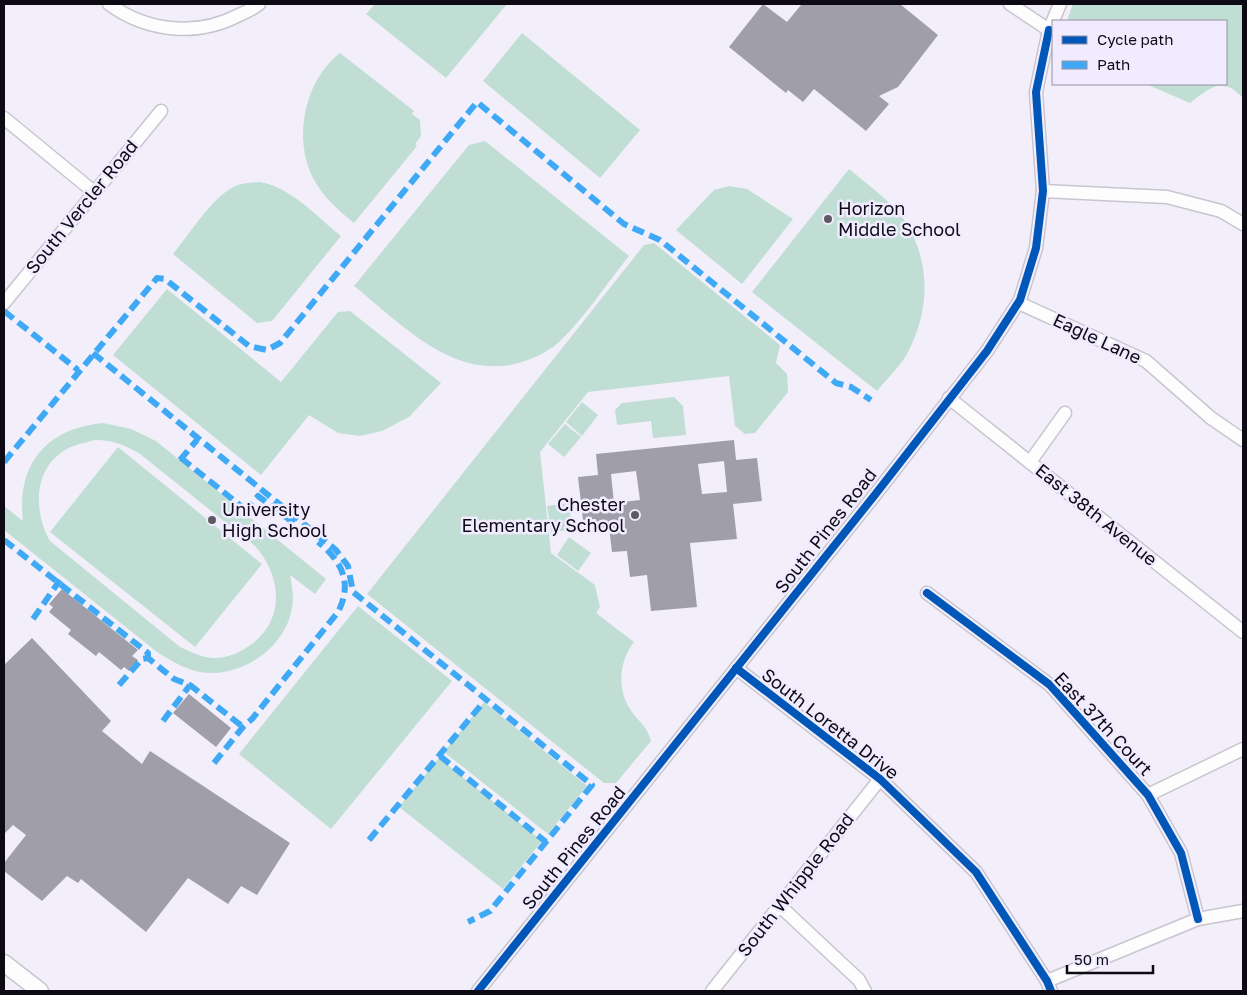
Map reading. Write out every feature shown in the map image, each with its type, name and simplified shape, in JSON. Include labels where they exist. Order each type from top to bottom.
[{"type":"main road","points":[[4,962],[40,991]]},
{"type":"street","points":[[109,4],[121,13],[159,28],[192,30],[225,23],[259,4]]},
{"type":"street","points":[[1010,4],[1049,30]]},
{"type":"street","name":"South Pines Road","points":[[1053,20],[1060,4]]},
{"type":"street","name":"South Pines Road","points":[[478,991],[987,351],[1020,300],[1036,248],[1043,191],[1036,92],[1052,23]]},
{"type":"street","name":"South Vercler Road","points":[[4,303],[161,111]]},
{"type":"street","points":[[4,118],[94,192]]},
{"type":"street","points":[[1043,191],[1167,197],[1221,211],[1243,224]]},
{"type":"street","name":"Eagle Lane","points":[[1020,300],[1019,303],[1146,361],[1211,418],[1243,440]]},
{"type":"street","name":"East 38th Avenue","points":[[949,398],[1243,632]]},
{"type":"street","points":[[1030,462],[1065,413]]},
{"type":"street","name":"East 37th Court","points":[[927,593],[1050,685],[1148,794],[1181,853],[1198,920]]},
{"type":"street","name":"South Loretta Drive","points":[[736,668],[880,779],[976,872],[1049,986]]},
{"type":"street","points":[[1148,794],[1243,749]]},
{"type":"street","name":"South Whipple Road","points":[[712,991],[880,779]]},
{"type":"street","points":[[780,906],[859,980],[865,991]]},
{"type":"street","points":[[1049,986],[1198,920],[1243,911]]},
{"type":"green space","points":[[375,4],[507,4],[446,78],[366,14]]},
{"type":"green space","points":[[1073,4],[1243,4],[1243,98],[1229,87],[1216,86],[1204,92],[1190,103],[1148,85],[1227,85],[1227,20],[1067,20]]},
{"type":"green space","points":[[522,33],[640,130],[600,178],[483,81]]},
{"type":"green space","points":[[340,53],[414,111],[412,114],[420,120],[421,136],[415,144],[417,146],[354,223],[331,203],[317,185],[307,162],[304,146],[303,128],[310,94],[328,65]]},
{"type":"green space","points":[[485,141],[629,256],[577,323],[549,350],[515,364],[491,366],[469,363],[447,355],[427,344],[408,331],[354,286],[469,145]]},
{"type":"green space","points":[[849,169],[886,200],[905,221],[920,253],[923,269],[924,303],[915,336],[902,362],[877,391],[752,292]]},
{"type":"green space","points":[[260,182],[271,185],[293,196],[341,236],[272,321],[257,323],[173,254],[207,210],[222,195],[237,186]]},
{"type":"green space","points":[[729,186],[747,189],[793,219],[742,284],[676,230],[714,190]]},
{"type":"green space","points":[[654,243],[780,345],[776,363],[787,374],[788,392],[755,433],[745,434],[735,426],[729,376],[588,392],[540,452],[551,553],[595,585],[600,607],[596,613],[634,642],[625,658],[623,666],[623,693],[630,709],[645,727],[651,741],[616,783],[604,783],[367,594],[644,245]]},
{"type":"green space","points":[[167,289],[281,382],[338,312],[350,311],[441,383],[409,417],[382,431],[360,436],[338,433],[309,415],[261,475],[113,355]]},
{"type":"green space","points":[[674,397],[683,406],[686,435],[653,438],[651,421],[617,425],[615,410],[622,403]]},
{"type":"green space","points":[[582,402],[598,415],[582,436],[566,422]]},
{"type":"green space","points":[[103,423],[131,429],[156,441],[326,579],[315,594],[290,575],[293,598],[291,614],[277,641],[266,652],[254,661],[225,672],[203,673],[169,660],[4,530],[4,506],[23,521],[22,501],[25,482],[30,466],[39,452],[51,441],[66,432],[83,426]],"holes":[[[95,440],[119,444],[140,454],[255,546],[264,557],[274,583],[275,609],[263,634],[252,644],[235,654],[217,658],[202,656],[180,647],[50,541],[41,518],[39,506],[41,482],[46,470],[62,452],[82,443]]]},
{"type":"green space","points":[[565,424],[581,437],[564,457],[548,444]]},
{"type":"green space","points":[[118,447],[262,564],[195,647],[50,532]]},
{"type":"green space","points":[[569,503],[572,530],[551,532],[547,506]]},
{"type":"green space","points":[[569,537],[591,553],[578,571],[557,555]]},
{"type":"green space","points":[[358,606],[452,681],[331,829],[239,754]]},
{"type":"green space","points":[[484,702],[587,786],[548,834],[444,752]]},
{"type":"green space","points":[[439,758],[542,841],[503,889],[399,807]]},
{"type":"building","points":[[763,4],[787,22],[801,5],[805,4],[900,4],[938,35],[898,87],[879,96],[889,104],[866,131],[814,89],[803,102],[788,90],[786,93],[729,47]]},
{"type":"building","points":[[734,440],[736,460],[757,458],[762,501],[733,504],[737,539],[690,543],[697,607],[651,611],[647,575],[630,577],[627,551],[612,552],[609,527],[597,528],[596,519],[583,520],[578,477],[598,475],[596,454]],"holes":[[[724,461],[727,492],[702,494],[698,464]],[[636,471],[640,500],[614,503],[611,474]]]},
{"type":"building","points":[[62,589],[138,650],[132,656],[138,660],[129,671],[124,667],[121,670],[99,652],[96,656],[68,634],[71,630],[49,612],[53,607],[49,604]]},
{"type":"building","points":[[32,638],[111,721],[102,731],[142,764],[150,751],[290,843],[257,895],[241,886],[228,904],[188,878],[146,932],[81,879],[78,883],[67,876],[42,901],[4,871],[4,863],[26,835],[13,825],[4,834],[4,665]]},
{"type":"building","points":[[189,694],[231,728],[216,747],[173,713]]},
{"type":"marked path","points":[[4,462],[157,278],[165,279],[249,346],[267,350],[280,343],[477,102],[624,224],[660,240],[836,383],[851,387],[871,400]]},
{"type":"marked path","points":[[4,311],[78,370]]},
{"type":"marked path","points":[[93,353],[336,550],[348,566],[353,592],[592,785],[490,911],[468,922]]},
{"type":"marked path","points":[[180,460],[197,440]]},
{"type":"marked path","points":[[181,458],[246,510]]},
{"type":"marked path","points":[[245,512],[258,496],[294,523]]},
{"type":"marked path","points":[[4,540],[148,653],[148,658]]},
{"type":"marked path","points":[[214,763],[338,612],[345,592],[343,573],[333,557],[318,542]]},
{"type":"marked path","points":[[33,619],[60,580]]},
{"type":"marked path","points":[[119,685],[142,659],[148,658],[174,679],[190,685],[243,727]]},
{"type":"marked path","points":[[163,721],[190,685]]},
{"type":"marked path","points":[[369,840],[486,699]]},
{"type":"marked path","points":[[440,756],[546,842]]},
{"type":"cycle path","points":[[478,991],[874,496],[987,351],[1020,300],[1036,248],[1043,191],[1036,92],[1049,30]]},
{"type":"cycle path","points":[[927,593],[1050,685],[1148,795],[1181,853],[1198,919]]},
{"type":"cycle path","points":[[736,668],[880,779],[976,872],[1047,981],[1051,991]]},
{"type":"place","name":"Horizon Middle School","points":[[828,219]]},
{"type":"place","name":"Chester Elementary School","points":[[635,515]]},
{"type":"place","name":"University High School","points":[[212,520]]}]
